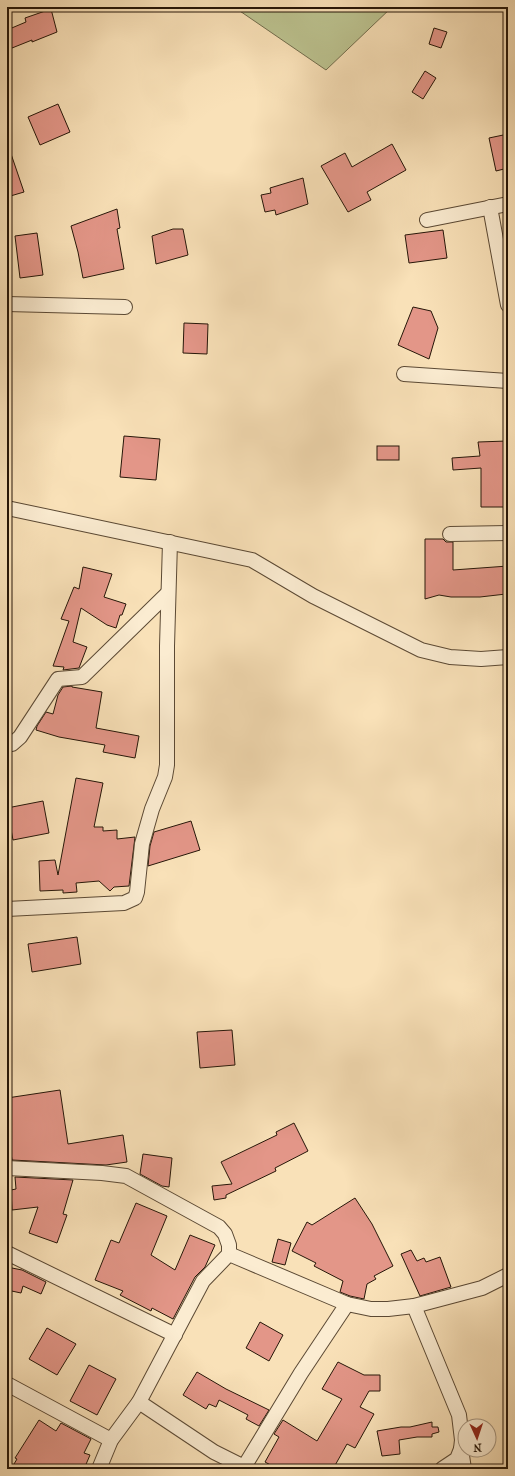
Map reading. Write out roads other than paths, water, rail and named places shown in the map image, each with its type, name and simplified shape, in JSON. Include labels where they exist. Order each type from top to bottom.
[{"type":"street","points":[[427,220],[508,204]]},
{"type":"street","points":[[490,207],[508,305]]},
{"type":"street","points":[[7,304],[125,307]]},
{"type":"street","points":[[404,374],[508,380]]},
{"type":"street","points":[[7,508],[252,560],[312,596],[421,650],[450,657],[481,659],[508,657]]},
{"type":"street","points":[[450,534],[508,534]]},
{"type":"street","points":[[7,909],[124,904],[135,898],[137,892],[142,844],[152,810],[165,777],[167,765],[168,592],[170,542]]},
{"type":"street","points":[[7,745],[12,744],[20,737],[58,679],[82,677],[168,592]]},
{"type":"street","points":[[7,1168],[102,1173],[126,1176],[219,1226],[225,1234],[229,1245],[229,1254],[203,1282],[138,1402],[111,1440],[99,1469]]},
{"type":"street","points":[[7,1253],[175,1335]]},
{"type":"street","points":[[229,1254],[347,1304],[371,1309],[414,1306],[482,1288],[508,1275]]},
{"type":"street","points":[[138,1402],[214,1452],[246,1468],[301,1373],[347,1304]]},
{"type":"street","points":[[414,1306],[459,1418]]},
{"type":"street","points":[[7,1384],[111,1440]]},
{"type":"street","points":[[442,1469],[457,1458]]},
{"type":"street","points":[[462,1458],[464,1469]]}]
